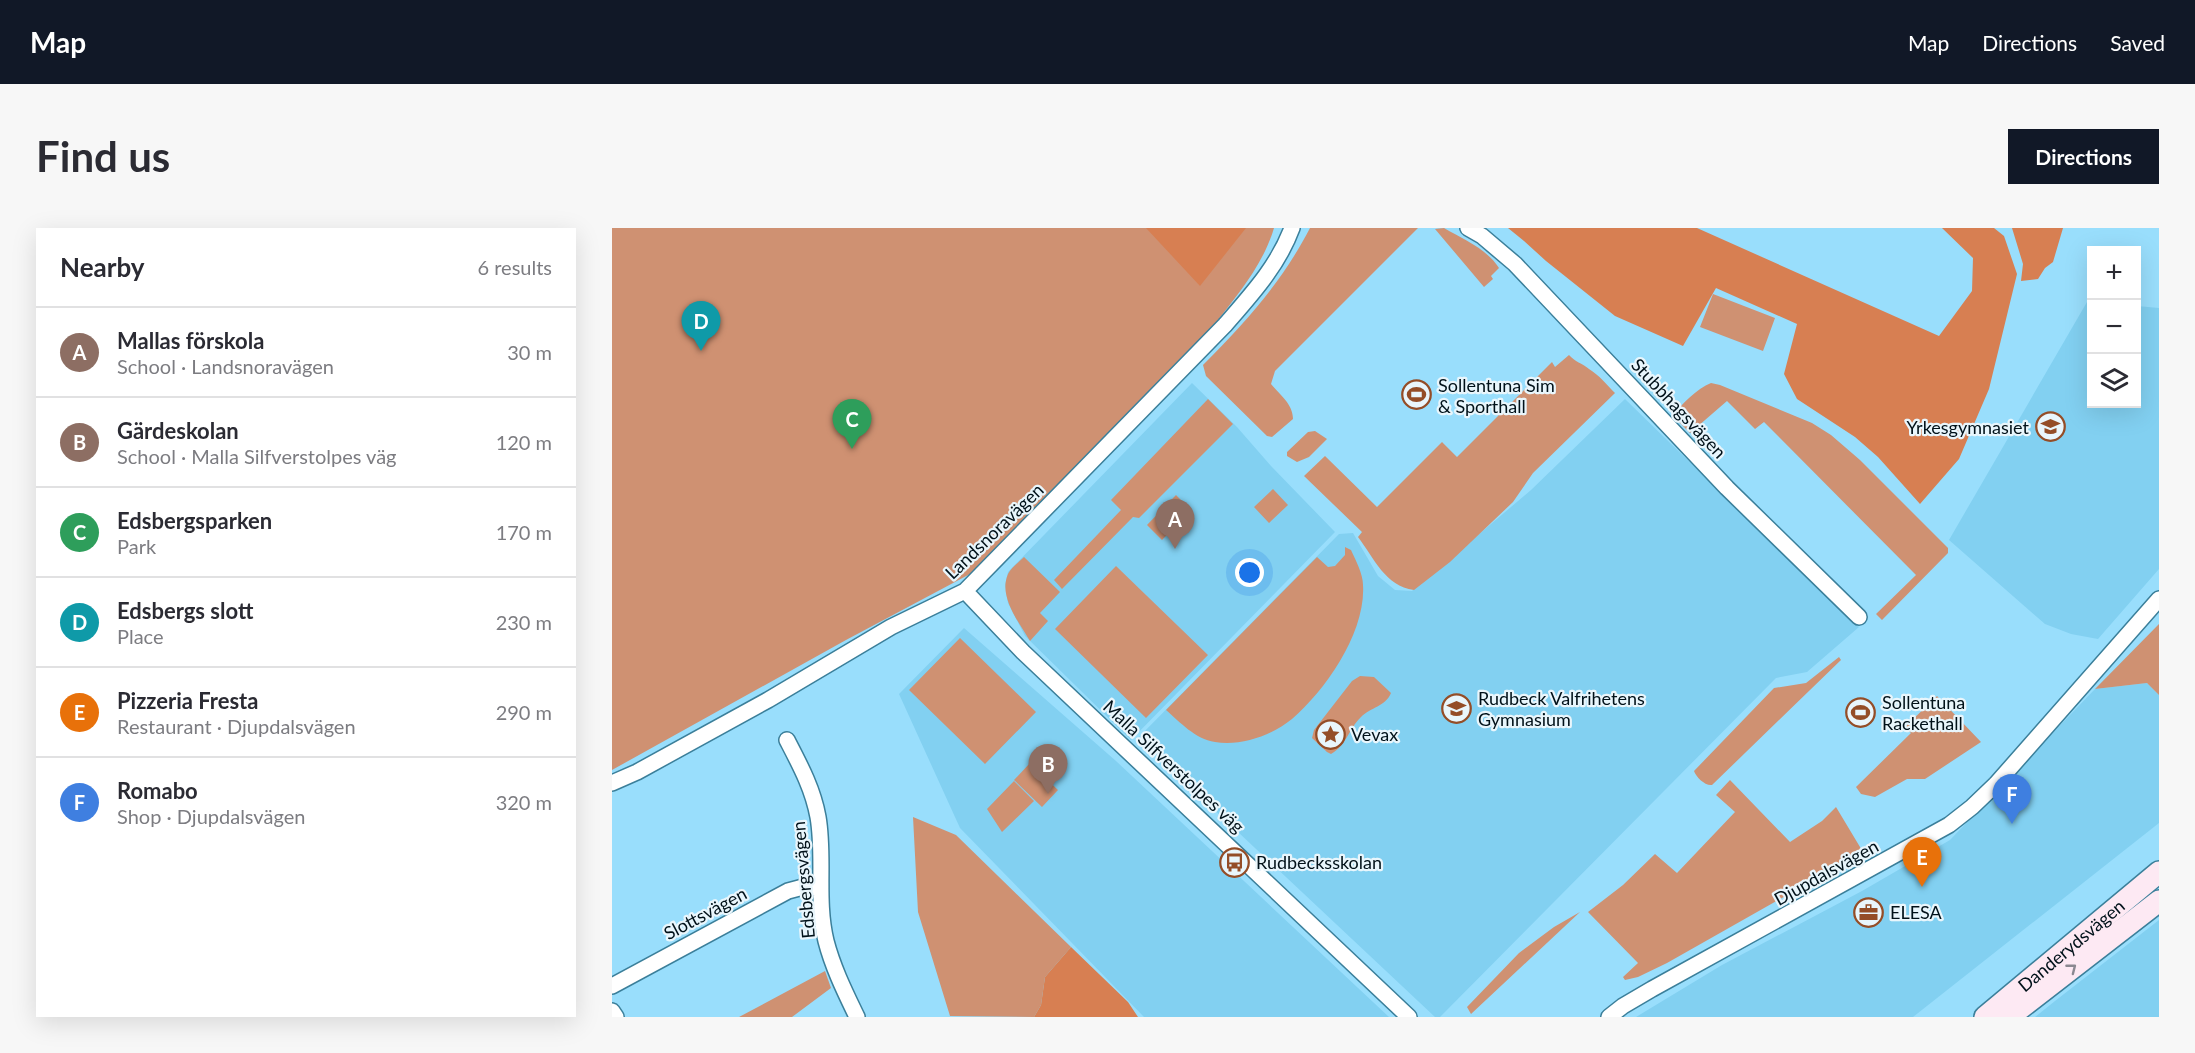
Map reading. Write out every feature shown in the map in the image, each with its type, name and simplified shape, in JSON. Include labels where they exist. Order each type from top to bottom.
[{"type":"main road","name":"Danderydsvägen","points":[[1985,1017],[2159,872]]},
{"type":"main road","name":"Danderydsvägen","points":[[2009,1017],[2159,901]]},
{"type":"street","name":"Landsnoravägen","points":[[612,783],[637,772],[768,700],[891,627],[965,591],[1225,325],[1265,279],[1292,228]]},
{"type":"street","name":"Stubbhagsvägen","points":[[1468,228],[1482,236],[1515,264],[1727,488],[1858,617]]},
{"type":"street","name":"Malla Silfverstolpes väg","points":[[965,591],[1023,652],[1410,1017]]},
{"type":"street","name":"Djupdalsvägen","points":[[1609,1017],[1643,995],[1949,825],[1996,784],[2159,599]]},
{"type":"street","name":"Edsbergsvägen","points":[[787,740],[809,783],[815,801],[818,819],[820,888],[826,939],[838,978],[857,1017]]},
{"type":"street","name":"Slottsvägen","points":[[612,986],[788,891],[803,887],[820,888]]},
{"type":"street","points":[[612,1011],[615,1017]]},
{"type":"shaded area","points":[[612,228],[1274,228],[1257,267],[1215,324],[970,574],[612,770]]},
{"type":"shaded area","points":[[1146,228],[1246,228],[1200,286]]},
{"type":"shaded area","points":[[1310,228],[1418,228],[1275,371],[1271,384],[1288,404],[1293,419],[1272,437],[1267,436],[1206,376],[1203,365],[1262,301],[1288,266]]},
{"type":"shaded area","points":[[1444,228],[1467,240],[1488,255],[1499,268],[1491,276],[1493,279],[1484,287],[1435,229]]},
{"type":"shaded area","points":[[1508,228],[1697,228],[1939,336],[1972,291],[1973,258],[1942,228],[1994,228],[2004,236],[2017,274],[1989,389],[1959,459],[1920,504],[1878,457],[1855,437],[1797,399],[1784,374],[1797,324],[1716,288],[1683,346],[1615,316]]},
{"type":"shaded area","points":[[2012,228],[2063,228],[2053,262],[2045,268],[2038,279],[2021,281],[2023,264]]},
{"type":"shaded area","points":[[1713,294],[1775,318],[1763,351],[1700,327]]},
{"type":"shaded area","points":[[2087,302],[2087,408],[2141,408],[2141,306],[2159,308],[2159,569],[2098,639],[2071,634],[2045,624],[1949,540]]},
{"type":"shaded area","points":[[1569,355],[1596,374],[1615,393],[1533,473],[1513,502],[1450,562],[1414,590],[1395,583],[1381,570],[1358,537],[1362,532],[1304,476],[1325,456],[1377,507],[1442,442],[1457,457],[1552,362],[1555,367]]},
{"type":"shaded area","points":[[1192,383],[1237,427],[1335,532],[1131,740],[1025,636],[1008,603],[1005,585],[1008,572]]},
{"type":"shaded area","points":[[1711,383],[1812,423],[1831,435],[1860,460],[1948,548],[1948,553],[1882,620],[1876,614],[1916,575],[1764,422],[1755,429],[1727,401],[1690,433],[1673,416],[1690,397]]},
{"type":"shaded area","points":[[1208,399],[1233,424],[1139,518],[1133,517],[1062,589],[1054,580],[1121,510],[1111,500]]},
{"type":"shaded area","name":"Rudbeck Valfrihetens Gymnasium","points":[[1625,399],[1859,627],[1807,672],[1776,678],[1440,1017],[1435,1017],[1138,738],[1339,534],[1353,533],[1378,576],[1395,590],[1412,591],[1531,490]]},
{"type":"shaded area","points":[[1315,431],[1327,439],[1309,457],[1297,462],[1287,456],[1287,452],[1308,432]]},
{"type":"shaded area","points":[[1273,489],[1288,505],[1269,523],[1254,507]]},
{"type":"shaded area","points":[[1176,495],[1191,510],[1162,540],[1147,525]]},
{"type":"shaded area","points":[[1345,547],[1351,550],[1363,581],[1358,622],[1351,640],[1330,676],[1292,719],[1265,735],[1245,741],[1225,743],[1201,737],[1166,710],[1317,557],[1328,567],[1335,566],[1345,555]]},
{"type":"shaded area","points":[[1024,557],[1060,592],[1040,613],[1048,621],[1030,641],[1011,609],[1006,592],[1008,574]]},
{"type":"shaded area","points":[[1116,566],[1208,655],[1146,718],[1055,629]]},
{"type":"shaded area","points":[[2159,624],[2159,695],[2147,683],[2095,689]]},
{"type":"shaded area","points":[[964,628],[1116,761],[1389,1017],[1144,1017],[960,828],[899,694]]},
{"type":"shaded area","points":[[960,638],[1036,712],[985,764],[909,690]]},
{"type":"shaded area","points":[[1839,657],[1841,660],[1712,785],[1699,778],[1694,771],[1774,688],[1806,683]]},
{"type":"shaded area","points":[[1360,676],[1374,677],[1391,693],[1382,704],[1361,717],[1341,746],[1331,754],[1312,738],[1314,730],[1352,681]]},
{"type":"shaded area","points":[[2147,683],[2159,695],[2159,823],[1913,1017],[1636,1017],[1722,965],[1862,891],[1950,840],[2095,689]]},
{"type":"shaded area","points":[[1937,696],[1981,742],[1925,779],[1907,779],[1875,797],[1861,794],[1856,787],[1911,733],[1905,727]]},
{"type":"shaded area","points":[[1030,763],[1058,790],[1042,807],[1014,780]]},
{"type":"shaded area","points":[[1730,780],[1790,842],[1822,821],[1836,807],[1863,852],[1667,963],[1638,977],[1625,980],[1623,977],[1638,963],[1588,912],[1623,885],[1655,854],[1677,873],[1735,812],[1716,795]]},
{"type":"shaded area","points":[[1014,781],[1034,801],[1002,832],[987,809]]},
{"type":"shaded area","points":[[913,817],[956,835],[1071,947],[1045,977],[1041,1005],[1034,1017],[950,1016],[918,912]]},
{"type":"shaded area","points":[[1580,912],[1471,1014],[1467,1007],[1519,953],[1554,927]]},
{"type":"shaded area","points":[[2159,920],[2159,1017],[2035,1017],[2055,1001]]},
{"type":"shaded area","points":[[1071,947],[1128,1002],[1138,1017],[1034,1017],[1041,1005],[1045,977]]},
{"type":"shaded area","points":[[825,971],[831,988],[792,1017],[739,1017]]},
{"type":"place","name":"Edsbergs slott","points":[[701,351]]},
{"type":"place","name":"Sollentuna Sim & Sporthall","points":[[1417,395]]},
{"type":"place","name":"Yrkesgymnasiet","points":[[2050,427]]},
{"type":"place","name":"Edsbergsparken","points":[[852,449]]},
{"type":"place","name":"Mallas förskola","points":[[1175,549]]},
{"type":"place","name":"Rudbeck Valfrihetens Gymnasium","points":[[1457,708]]},
{"type":"place","name":"Sollentuna Rackethall","points":[[1861,712]]},
{"type":"place","name":"Vevax","points":[[1330,734]]},
{"type":"place","name":"Gärdeskolan","points":[[1048,794]]},
{"type":"place","name":"Romabo","points":[[2012,824]]},
{"type":"place","name":"Rudbecksskolan","points":[[1235,862]]},
{"type":"place","name":"Pizzeria Fresta","points":[[1922,887]]},
{"type":"place","name":"ELESA","points":[[1869,912]]}]
